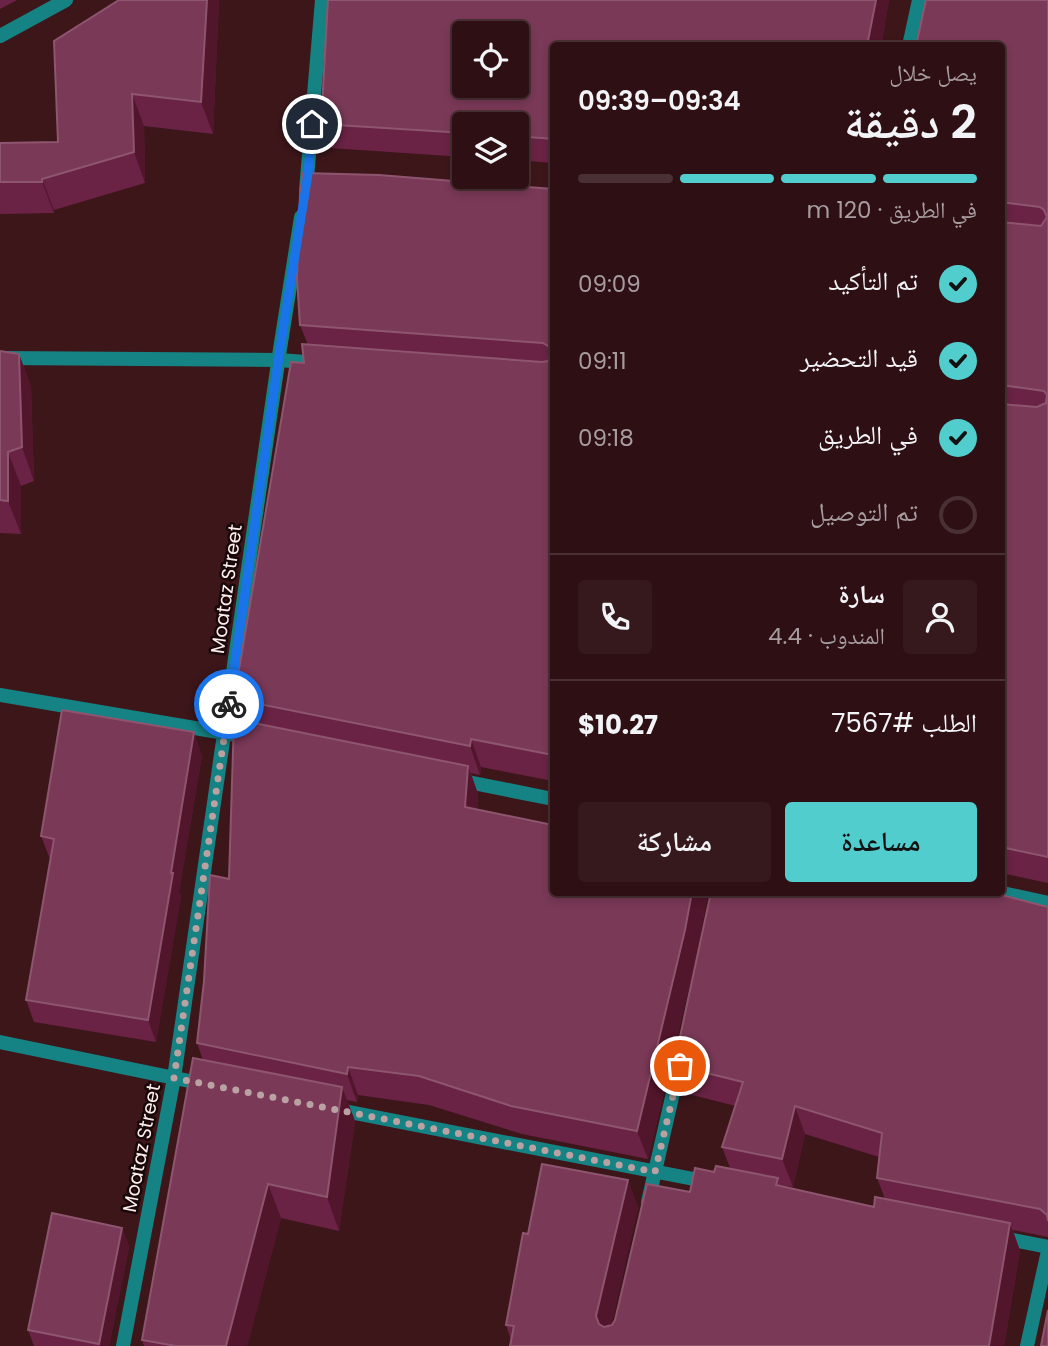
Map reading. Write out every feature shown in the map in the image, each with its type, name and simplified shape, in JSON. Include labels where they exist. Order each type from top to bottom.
[{"type":"street","points":[[0,36],[66,0]]},
{"type":"street","name":"Moataz Street","points":[[123,1346],[174,1078],[278,360],[315,175],[322,0]]},
{"type":"street","points":[[910,42],[919,0]]},
{"type":"street","points":[[0,358],[278,360],[333,364]]},
{"type":"street","points":[[0,695],[252,738]]},
{"type":"street","points":[[443,777],[550,798]]},
{"type":"street","points":[[1005,894],[1048,904]]},
{"type":"street","points":[[646,1212],[686,1039]]},
{"type":"street","points":[[0,1042],[214,1086]]},
{"type":"street","points":[[322,1107],[723,1185]]},
{"type":"street","points":[[980,1234],[1048,1249],[1027,1346]]},
{"type":"building","points":[[119,0],[207,0],[201,102],[132,94],[134,152],[42,179],[42,182],[0,182],[0,143],[58,142],[54,41]]},
{"type":"building","points":[[328,0],[876,0],[868,42],[550,42],[550,139],[529,137],[529,112],[452,112],[452,132],[321,124]]},
{"type":"building","points":[[926,0],[1048,0],[1048,857],[1005,848],[1005,404],[1037,407],[1046,403],[1047,395],[1044,391],[1005,386],[1005,222],[1041,226],[1047,217],[1040,207],[1005,203],[1005,42],[917,42]]},
{"type":"building","points":[[303,173],[452,181],[452,189],[550,189],[550,347],[543,343],[300,325],[297,278]]},
{"type":"building","points":[[302,344],[542,362],[550,358],[550,754],[471,739],[470,746],[234,699],[291,362],[304,363]]},
{"type":"building","points":[[0,351],[19,354],[22,447],[8,452],[8,501],[0,500]]},
{"type":"building","points":[[62,710],[194,732],[148,1020],[26,1000],[54,839],[41,836]]},
{"type":"building","points":[[234,719],[468,766],[465,807],[550,824],[550,896],[691,896],[637,1131],[511,1106],[419,1076],[348,1067],[347,1074],[197,1043],[204,981],[210,875],[229,879]]},
{"type":"building","points":[[710,896],[1005,896],[1048,907],[1048,1221],[1047,1215],[1040,1209],[877,1178],[882,1133],[795,1106],[782,1159],[722,1147],[743,1082],[674,1065]]},
{"type":"building","points":[[193,1058],[342,1087],[327,1197],[268,1184],[226,1346],[176,1346],[142,1340]]},
{"type":"building","points":[[542,1164],[628,1180],[596,1316],[599,1324],[604,1327],[612,1325],[615,1320],[647,1184],[690,1192],[695,1168],[714,1172],[716,1166],[778,1178],[776,1185],[874,1207],[875,1197],[1010,1223],[989,1346],[510,1346],[514,1326],[506,1325],[523,1233],[528,1234]]},
{"type":"building","points":[[52,1213],[122,1228],[99,1344],[28,1330]]},
{"type":"building","points":[[1048,1310],[1048,1346],[1041,1346]]},
{"type":"way so far","points":[[229,704],[174,1078],[655,1172],[680,1066]]},
{"type":"route","points":[[229,704],[308,174],[312,124]]}]
